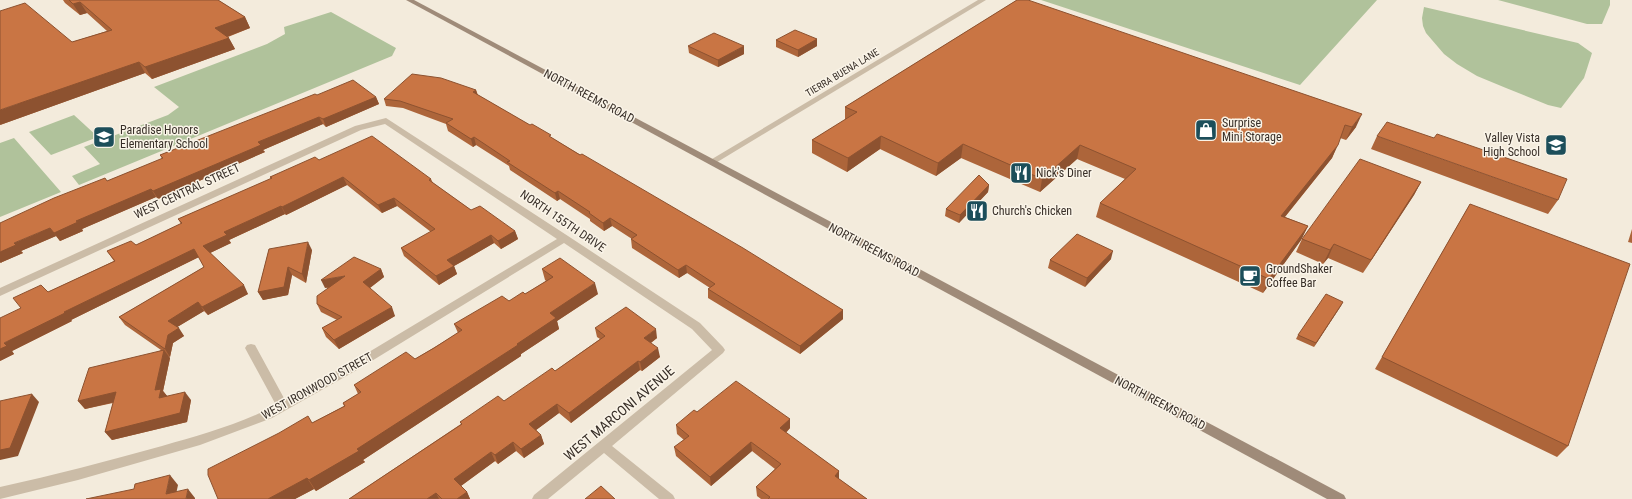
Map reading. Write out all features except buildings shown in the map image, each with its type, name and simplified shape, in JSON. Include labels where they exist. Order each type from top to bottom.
[{"type":"main road","name":"NORTH REEMS ROAD","points":[[409,0],[1339,499]]},
{"type":"street","name":"TIERRA BUENA LANE","points":[[711,162],[983,0]]},
{"type":"street","name":"NORTH 155TH DRIVE","points":[[386,121],[696,326],[719,350]]},
{"type":"street","name":"WEST CENTRAL STREET","points":[[0,292],[358,128],[386,121]]},
{"type":"street","name":"WEST IRONWOOD STREET","points":[[0,493],[78,475],[200,440],[268,414],[353,367],[565,238]]},
{"type":"street","points":[[251,348],[283,407]]},
{"type":"street","name":"WEST MARCONI AVENUE","points":[[539,499],[719,350]]},
{"type":"street","points":[[604,446],[668,499]]},
{"type":"green space","points":[[1041,0],[1377,0],[1300,85]]},
{"type":"green space","points":[[1498,0],[1610,0],[1610,5],[1602,24],[1587,24]]},
{"type":"green space","points":[[1424,7],[1578,43],[1592,53],[1584,78],[1561,108],[1548,105],[1477,76],[1444,54],[1426,33],[1422,18]]},
{"type":"green space","points":[[331,12],[396,48],[392,56],[79,185],[72,176],[100,164],[84,147],[168,115],[179,107],[154,87],[267,44],[285,34],[284,27]]},
{"type":"green space","points":[[74,115],[98,137],[51,155],[29,132]]},
{"type":"green space","points":[[14,138],[61,192],[0,217],[0,143]]},
{"type":"place","name":"Surprise Mini Storage","points":[[1206,130]]},
{"type":"place","name":"Paradise Honors Elementary School","points":[[104,137]]},
{"type":"place","name":"Valley Vista High School","points":[[1556,145]]},
{"type":"place","name":"Nick's Diner","points":[[1021,173]]},
{"type":"place","name":"Church's Chicken","points":[[977,211]]},
{"type":"place","name":"GroundShaker Coffee Bar","points":[[1250,276]]}]
